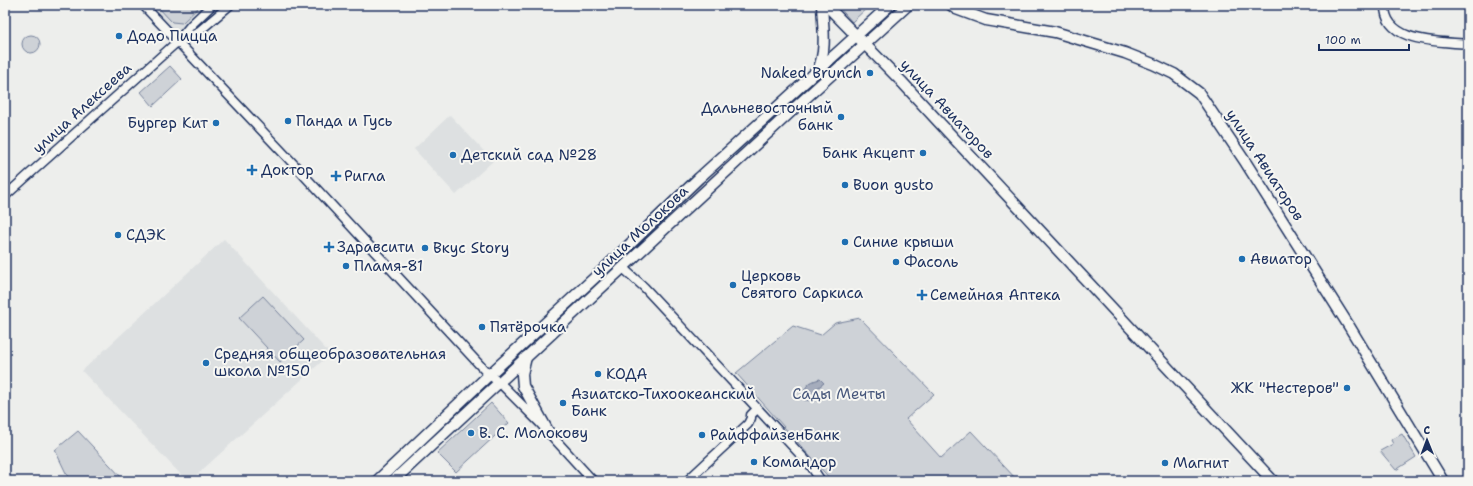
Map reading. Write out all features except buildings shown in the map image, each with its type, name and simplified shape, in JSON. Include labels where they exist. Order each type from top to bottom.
[{"type":"main road","points":[[816,73],[822,60],[824,47],[822,5]]},
{"type":"main road","name":"улица Авиаторов","points":[[826,5],[901,81],[1273,481]]},
{"type":"main road","name":"улица Молокова","points":[[377,481],[489,375],[604,270],[699,178],[890,5]]},
{"type":"main road","name":"улица Молокова","points":[[393,481],[798,105],[908,5]]},
{"type":"main road","name":"улица Авиаторов","points":[[951,5],[986,20],[1055,32],[1125,54],[1153,64],[1174,74],[1199,93],[1242,157],[1350,326],[1443,481]]},
{"type":"main road","points":[[526,357],[522,374],[524,386],[549,433]]},
{"type":"street","points":[[143,5],[287,157],[489,375],[499,382],[593,481]]},
{"type":"street","name":"улица Алексеева","points":[[5,196],[177,42],[190,25],[212,5]]},
{"type":"street","name":"улица Алексеева","points":[[177,42],[197,33],[230,5]]},
{"type":"street","points":[[1384,5],[1384,10],[1394,28],[1405,35],[1415,39],[1468,44]]},
{"type":"street","points":[[623,268],[644,287],[811,466],[821,481]]},
{"type":"street","points":[[687,481],[748,424],[751,415],[757,409]]},
{"type":"shaded area","points":[[143,5],[212,5],[177,42]]},
{"type":"shaded area","name":"Детский сад №28","points":[[450,115],[493,161],[456,195],[414,149]]},
{"type":"shaded area","name":"Средняя общеобразовательная школа №150","points":[[224,239],[330,354],[190,481],[187,481],[82,371]]},
{"type":"green space","points":[[156,5],[201,5],[182,23],[172,22]]},
{"type":"green space","points":[[837,5],[870,5],[852,22]]},
{"type":"green space","points":[[31,35],[35,36],[39,40],[39,48],[35,52],[31,53],[27,52],[23,48],[22,44],[23,40],[27,36]]},
{"type":"green space","points":[[170,66],[182,79],[153,106],[141,92]]},
{"type":"green space","points":[[263,296],[304,340],[280,362],[239,318]]},
{"type":"green space","name":"Сады Мечты","points":[[860,318],[934,394],[906,419],[941,458],[971,431],[1018,481],[832,481],[736,373],[793,326],[821,335],[835,323]]},
{"type":"green space","points":[[491,403],[509,423],[456,472],[437,453]]},
{"type":"green space","points":[[78,431],[124,481],[73,481],[66,473],[55,450]]},
{"type":"green space","points":[[1402,434],[1416,457],[1396,470],[1380,451],[1393,444],[1391,440]]},
{"type":"water","points":[[820,379],[824,383],[816,389],[815,392],[818,399],[815,401],[804,400],[802,397],[806,387],[813,381]]},
{"type":"place","name":"Додо Пицца","points":[[119,36]]},
{"type":"place","name":"Naked Brunch","points":[[870,73]]},
{"type":"place","name":"Дальневосточный банк","points":[[841,117]]},
{"type":"place","name":"Панда и Гусь","points":[[288,121]]},
{"type":"place","name":"Бургер Кит","points":[[216,123]]},
{"type":"place","name":"Банк Акцепт","points":[[923,153]]},
{"type":"place","name":"Детский сад №28","points":[[453,155]]},
{"type":"place","name":"Доктор","points":[[252,170]]},
{"type":"place","name":"Ригла","points":[[336,176]]},
{"type":"place","name":"Buon gusto","points":[[845,185]]},
{"type":"place","name":"СДЭК","points":[[118,235]]},
{"type":"place","name":"Синие крыши","points":[[845,242]]},
{"type":"place","name":"Здравсити","points":[[329,247]]},
{"type":"place","name":"Вкус Story","points":[[425,248]]},
{"type":"place","name":"Авиатор","points":[[1242,259]]},
{"type":"place","name":"Фасоль","points":[[896,262]]},
{"type":"place","name":"Пламя-81","points":[[346,266]]},
{"type":"place","name":"Церковь Святого Саркиса","points":[[733,285]]},
{"type":"place","name":"Семейная Аптека","points":[[922,295]]},
{"type":"place","name":"Пятёрочка","points":[[482,327]]},
{"type":"place","name":"Средняя общеобразовательная школа №150","points":[[206,363]]},
{"type":"place","name":"КОДА","points":[[598,374]]},
{"type":"place","name":"ЖК \"Нестеров\"","points":[[1347,388]]},
{"type":"place","name":"Азиатско-Тихоокеанский Банк","points":[[563,403]]},
{"type":"place","name":"В. С. Молокову","points":[[471,433]]},
{"type":"place","name":"РайффайзенБанк","points":[[702,435]]},
{"type":"place","name":"Командор","points":[[754,462]]},
{"type":"place","name":"Магнит","points":[[1165,463]]}]
